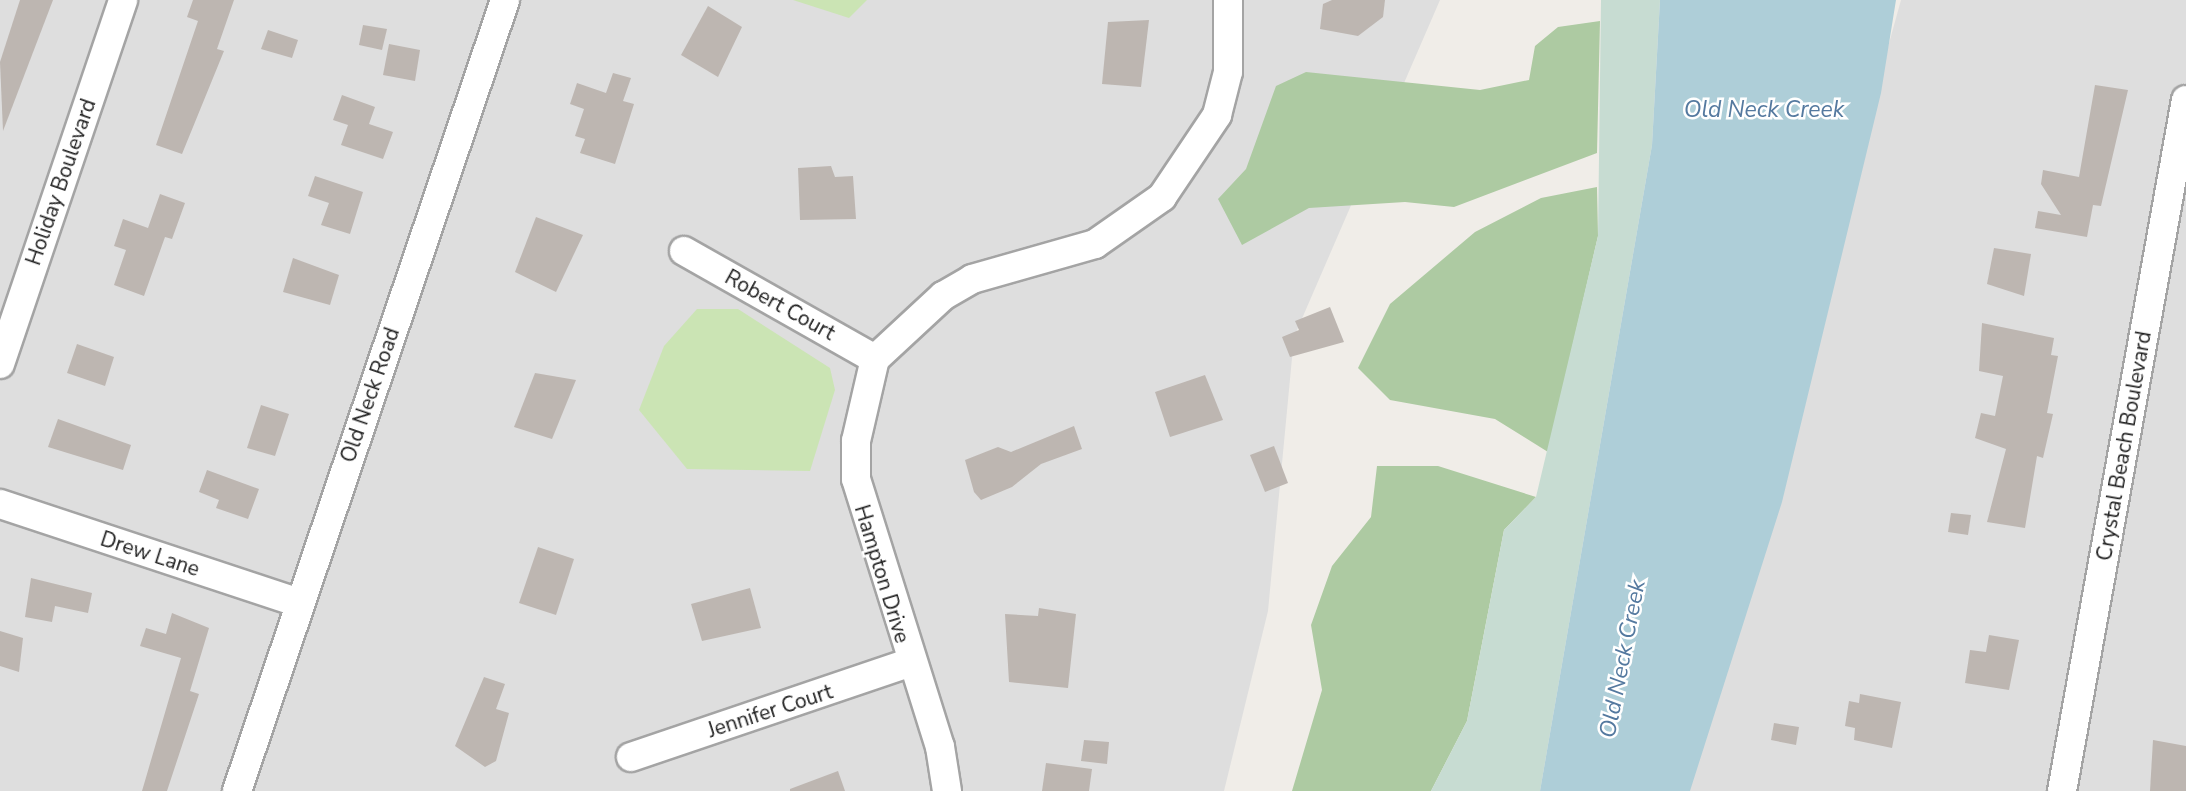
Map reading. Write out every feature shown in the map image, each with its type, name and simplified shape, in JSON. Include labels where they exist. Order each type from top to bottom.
[{"type":"street","name":"Holiday Boulevard","points":[[0,364],[123,0]]},
{"type":"street","name":"Old Neck Road","points":[[237,791],[505,0]]},
{"type":"street","points":[[875,359],[934,303],[972,279],[1095,243],[1162,197],[1195,156],[1217,115],[1228,72],[1228,0]]},
{"type":"street","name":"Crystal Beach Boulevard","points":[[2062,791],[2186,100]]},
{"type":"street","name":"Robert Court","points":[[684,251],[875,359]]},
{"type":"street","name":"Hampton Drive","points":[[875,359],[856,440],[856,479],[909,663],[940,747],[947,791]]},
{"type":"street","name":"Drew Lane","points":[[0,504],[299,603]]},
{"type":"street","name":"Jennifer Court","points":[[631,757],[909,663]]},
{"type":"shaded area","points":[[0,0],[1440,0],[1294,337],[1268,611],[1224,791],[0,791]]},
{"type":"shaded area","points":[[1901,0],[2186,0],[2186,791],[1682,791]]},
{"type":"green space","points":[[793,0],[867,0],[849,18]]},
{"type":"green space","points":[[1601,0],[1660,0],[1652,145],[1540,791],[1431,791],[1467,721],[1504,530],[1536,497],[1598,236]]},
{"type":"green space","points":[[1600,21],[1597,153],[1454,207],[1405,202],[1309,208],[1242,245],[1218,199],[1246,169],[1276,86],[1306,72],[1480,90],[1529,80],[1535,46],[1558,27]]},
{"type":"green space","points":[[1597,187],[1598,236],[1548,452],[1495,419],[1390,400],[1358,368],[1390,304],[1475,232],[1541,198]]},
{"type":"green space","points":[[697,309],[738,309],[830,368],[835,390],[810,471],[687,469],[639,410],[664,346]]},
{"type":"green space","points":[[1377,466],[1438,466],[1536,497],[1504,530],[1467,721],[1431,791],[1292,791],[1322,690],[1311,625],[1332,566],[1371,517]]},
{"type":"water","name":"Old Neck Creek","points":[[1660,0],[1896,0],[1881,93],[1782,502],[1690,791],[1540,791],[1652,145]]},
{"type":"building","points":[[20,0],[53,0],[3,131],[0,62]]},
{"type":"building","points":[[193,0],[234,0],[217,49],[224,51],[182,154],[156,145],[198,21],[187,17]]},
{"type":"building","points":[[1332,0],[1385,0],[1383,17],[1358,36],[1320,29],[1323,4]]},
{"type":"building","points":[[708,6],[742,27],[718,77],[681,55]]},
{"type":"building","points":[[1149,20],[1141,87],[1102,84],[1108,22]]},
{"type":"building","points":[[363,25],[387,29],[382,50],[359,45]]},
{"type":"building","points":[[268,30],[298,40],[292,58],[261,49]]},
{"type":"building","points":[[389,44],[420,50],[415,81],[383,75]]},
{"type":"building","points":[[613,73],[631,78],[623,101],[634,104],[615,164],[580,153],[585,139],[575,136],[584,109],[570,104],[577,83],[606,93]]},
{"type":"building","points":[[2095,85],[2128,90],[2101,206],[2093,205],[2087,237],[2035,228],[2038,211],[2061,215],[2041,184],[2043,170],[2079,177]]},
{"type":"building","points":[[342,95],[375,107],[369,124],[393,132],[383,159],[341,145],[348,125],[333,120]]},
{"type":"building","points":[[831,166],[835,177],[853,176],[856,219],[800,220],[798,168]]},
{"type":"building","points":[[315,176],[363,192],[350,234],[321,225],[329,203],[308,196]]},
{"type":"building","points":[[160,194],[185,203],[172,239],[165,237],[144,296],[114,285],[126,250],[114,246],[123,219],[148,228]]},
{"type":"building","points":[[536,217],[583,235],[556,292],[515,272]]},
{"type":"building","points":[[1994,248],[2031,254],[2024,296],[1987,284]]},
{"type":"building","points":[[293,258],[339,275],[330,305],[283,292]]},
{"type":"building","points":[[1330,307],[1344,342],[1290,357],[1282,337],[1299,330],[1295,321]]},
{"type":"building","points":[[1982,323],[2054,338],[2051,355],[2058,356],[2047,413],[2053,414],[2043,458],[2037,456],[2025,528],[1987,522],[2006,449],[1975,438],[1981,413],[1995,416],[2003,376],[1979,371]]},
{"type":"building","points":[[77,344],[114,357],[105,386],[67,373]]},
{"type":"building","points":[[535,373],[576,380],[552,439],[514,427]]},
{"type":"building","points":[[1205,375],[1223,420],[1170,437],[1155,392]]},
{"type":"building","points":[[261,405],[289,414],[275,456],[247,448]]},
{"type":"building","points":[[58,419],[131,445],[123,470],[48,447]]},
{"type":"building","points":[[1074,426],[1082,449],[1041,464],[1012,487],[981,500],[974,492],[965,460],[998,447],[1011,452]]},
{"type":"building","points":[[1274,446],[1288,483],[1265,492],[1250,455]]},
{"type":"building","points":[[207,470],[259,489],[248,519],[216,508],[219,500],[199,492]]},
{"type":"building","points":[[1951,513],[1971,515],[1968,535],[1948,532]]},
{"type":"building","points":[[538,547],[574,559],[556,615],[519,603]]},
{"type":"building","points":[[31,578],[92,593],[88,613],[55,606],[52,622],[25,617]]},
{"type":"building","points":[[750,588],[761,628],[702,641],[691,604]]},
{"type":"building","points":[[1039,608],[1076,614],[1068,688],[1009,682],[1005,614],[1038,616]]},
{"type":"building","points":[[172,613],[209,628],[190,691],[199,694],[167,791],[142,791],[181,658],[140,646],[146,628],[166,634]]},
{"type":"building","points":[[0,631],[23,638],[19,672],[0,666]]},
{"type":"building","points":[[1989,635],[2019,640],[2009,690],[1965,683],[1970,650],[1986,652]]},
{"type":"building","points":[[484,677],[505,684],[496,709],[509,713],[496,761],[485,767],[455,746]]},
{"type":"building","points":[[1860,694],[1901,702],[1892,748],[1854,740],[1855,728],[1845,726],[1849,701],[1859,703]]},
{"type":"building","points":[[1774,723],[1799,727],[1796,745],[1771,740]]},
{"type":"building","points":[[1084,740],[1109,742],[1107,764],[1081,761]]},
{"type":"building","points":[[2153,740],[2186,746],[2186,791],[2150,791]]},
{"type":"building","points":[[1046,763],[1092,769],[1089,791],[1042,791]]},
{"type":"building","points":[[838,771],[845,791],[790,791],[790,789]]}]
